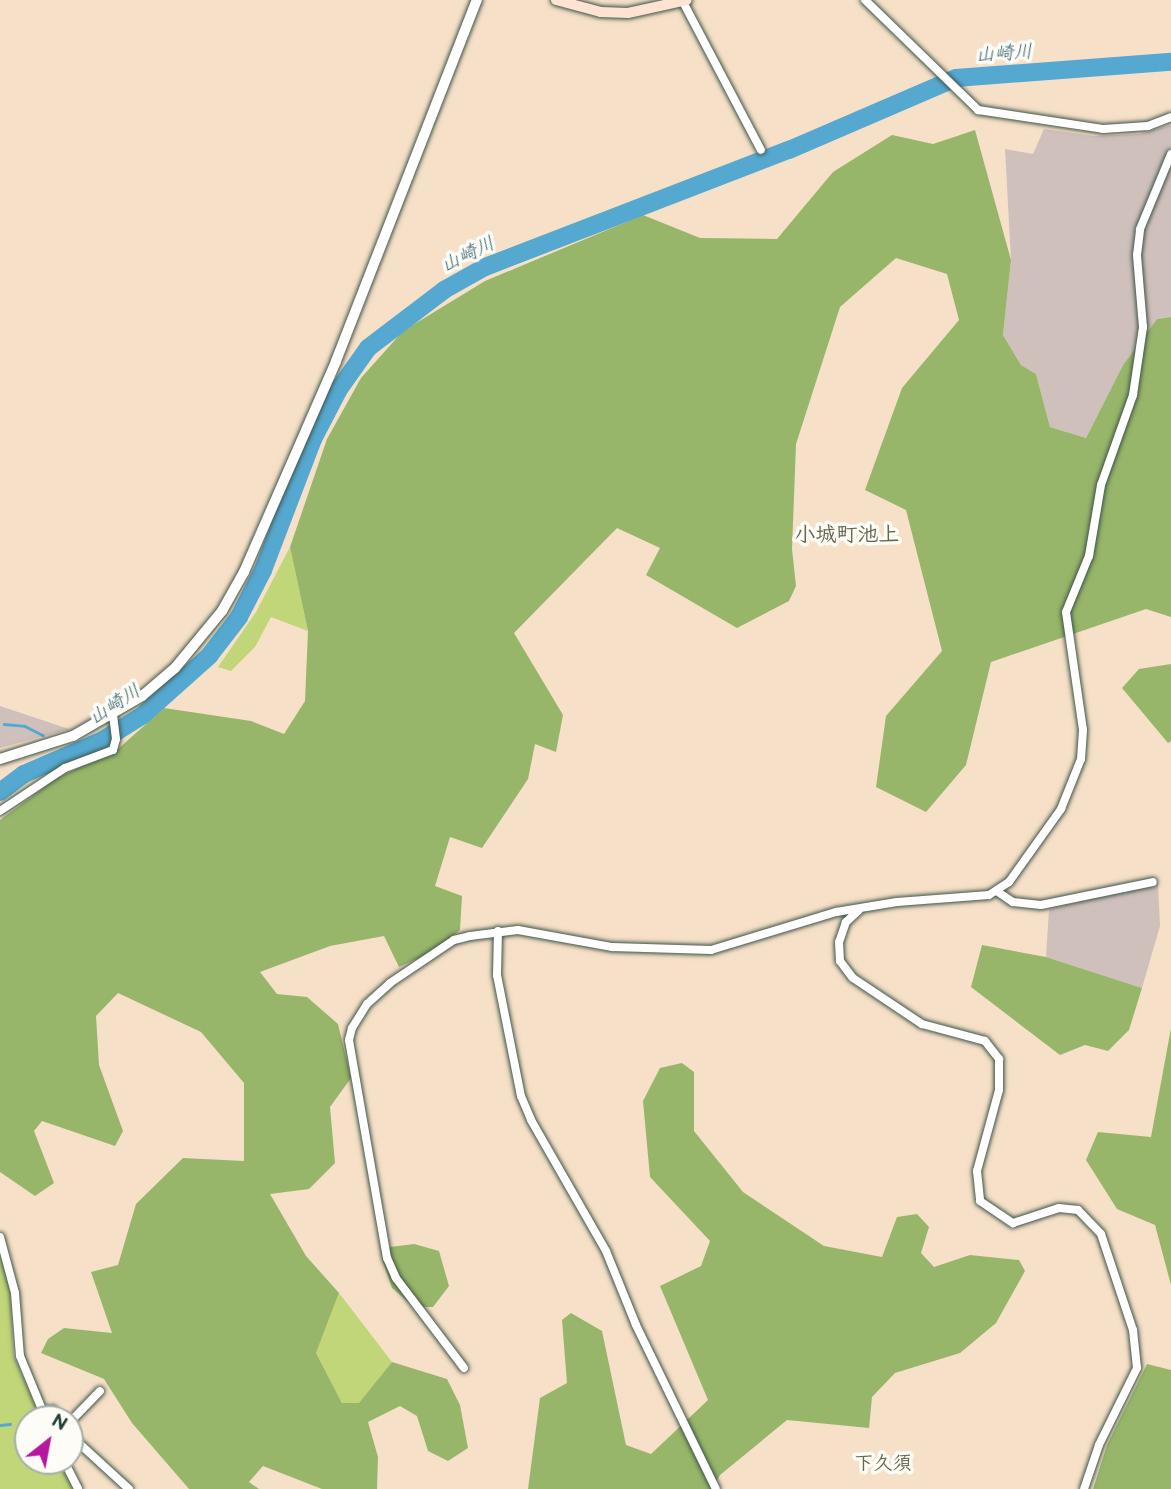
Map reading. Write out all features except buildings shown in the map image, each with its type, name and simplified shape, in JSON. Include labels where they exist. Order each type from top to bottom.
[{"type":"main road","points":[[556,0],[601,12],[628,13],[685,1]]},
{"type":"street","points":[[0,760],[58,743],[114,720],[175,668],[215,620],[244,572],[378,260],[477,0]]},
{"type":"street","points":[[865,0],[978,110],[1061,126],[1122,129],[1148,126],[1171,117]]},
{"type":"street","points":[[685,1],[761,150]]},
{"type":"street","points":[[998,892],[1061,809],[1081,759],[1083,730],[1066,612],[1089,556],[1101,485],[1133,395],[1143,327],[1137,255],[1140,229],[1171,153]]},
{"type":"street","points":[[0,811],[65,768],[113,750],[116,739],[114,720]]},
{"type":"street","points":[[464,1368],[396,1278],[387,1258],[349,1040],[352,1028],[367,1004],[390,982],[454,940],[498,931],[544,933],[612,947],[711,950],[801,921],[859,909],[998,892],[1013,902],[1041,905],[1153,882]]},
{"type":"street","points":[[859,909],[846,922],[839,942],[840,961],[853,978],[922,1024],[985,1041],[999,1059],[999,1090],[977,1171],[979,1201],[1013,1223],[1059,1208],[1077,1210],[1101,1234],[1133,1330],[1137,1368],[1099,1445],[1084,1489]]},
{"type":"street","points":[[498,931],[497,975],[521,1096],[531,1120],[606,1251],[636,1325],[716,1489]]},
{"type":"street","points":[[0,1237],[15,1293],[20,1356],[40,1405]]},
{"type":"street","points":[[84,1408],[100,1391]]},
{"type":"street","points":[[84,1448],[129,1489]]},
{"type":"shaded area","points":[[1171,125],[1171,317],[1157,319],[1123,365],[1086,438],[1050,427],[1036,374],[1021,365],[1003,335],[1011,260],[1005,149],[1033,154],[1044,129],[1094,136],[1140,134]]},
{"type":"shaded area","points":[[0,706],[69,729],[0,748]]},
{"type":"shaded area","points":[[1158,883],[1160,926],[1142,988],[1046,957],[1049,909]]},
{"type":"green space","points":[[975,130],[1011,260],[1003,335],[1021,365],[1036,374],[1050,427],[1086,438],[1123,365],[1157,319],[1171,317],[1171,617],[1146,609],[991,662],[966,765],[926,812],[876,787],[886,716],[942,651],[906,510],[865,490],[902,388],[959,320],[947,274],[896,258],[840,307],[796,444],[792,549],[796,586],[789,601],[737,628],[646,575],[660,548],[617,528],[514,633],[563,715],[556,752],[535,744],[528,779],[482,848],[450,837],[435,886],[462,896],[460,930],[436,950],[399,967],[384,936],[330,946],[260,972],[277,994],[307,997],[338,1024],[351,1078],[330,1107],[335,1163],[309,1189],[270,1194],[306,1256],[339,1293],[316,1353],[342,1403],[359,1403],[392,1362],[447,1379],[460,1405],[468,1448],[448,1461],[428,1451],[417,1416],[400,1406],[368,1422],[378,1457],[377,1489],[322,1489],[263,1466],[249,1482],[259,1489],[189,1489],[132,1423],[104,1379],[41,1353],[48,1339],[64,1328],[112,1333],[91,1272],[118,1265],[136,1204],[183,1158],[244,1161],[244,1083],[201,1032],[118,993],[96,1016],[99,1065],[123,1131],[115,1146],[42,1121],[34,1131],[54,1183],[35,1196],[0,1172],[0,820],[57,778],[118,749],[164,708],[251,721],[284,734],[305,701],[308,631],[290,547],[327,439],[361,378],[403,331],[485,281],[643,215],[700,238],[777,239],[833,172],[892,135],[933,144]]},
{"type":"green space","points":[[290,547],[308,631],[271,617],[255,647],[231,671],[218,667],[256,612]]},
{"type":"green space","points":[[1171,664],[1171,741],[1168,743],[1122,688],[1139,669]]},
{"type":"green space","points":[[982,945],[1046,957],[1142,988],[1129,1030],[1108,1051],[1085,1045],[1060,1055],[971,987]]},
{"type":"green space","points":[[1171,1028],[1171,1285],[1155,1225],[1117,1209],[1086,1160],[1098,1132],[1151,1137]]},
{"type":"green space","points":[[682,1063],[694,1072],[694,1131],[743,1192],[824,1246],[882,1257],[897,1217],[917,1214],[929,1227],[921,1253],[934,1267],[970,1255],[1019,1260],[1025,1271],[996,1323],[960,1353],[895,1373],[872,1397],[869,1428],[787,1420],[720,1475],[712,1489],[528,1489],[540,1398],[567,1383],[562,1320],[571,1313],[602,1331],[626,1445],[651,1454],[708,1400],[660,1286],[701,1266],[710,1241],[650,1177],[643,1101],[660,1068]]},
{"type":"green space","points":[[414,1244],[439,1251],[449,1286],[433,1307],[414,1307],[392,1288],[382,1259],[390,1247]]},
{"type":"green space","points":[[0,1252],[10,1283],[13,1355],[36,1405],[14,1405],[14,1475],[70,1475],[80,1489],[0,1489]]},
{"type":"green space","points":[[339,1293],[392,1362],[359,1404],[342,1403],[316,1353]]},
{"type":"green space","points":[[1147,1364],[1171,1370],[1171,1489],[1093,1489],[1107,1445]]},
{"type":"waterway","name":"山崎川","points":[[0,792],[24,774],[103,740],[143,715],[209,656],[239,617],[263,570],[313,439],[339,389],[368,348],[444,290],[485,267],[789,150],[956,78],[1171,62]]},
{"type":"waterway","points":[[4,724],[25,726],[43,735]]},
{"type":"waterway","points":[[0,1425],[10,1424]]},
{"type":"district","name":"小城町池上","points":[[847,535]]},
{"type":"district","name":"下久須","points":[[883,1464]]}]
